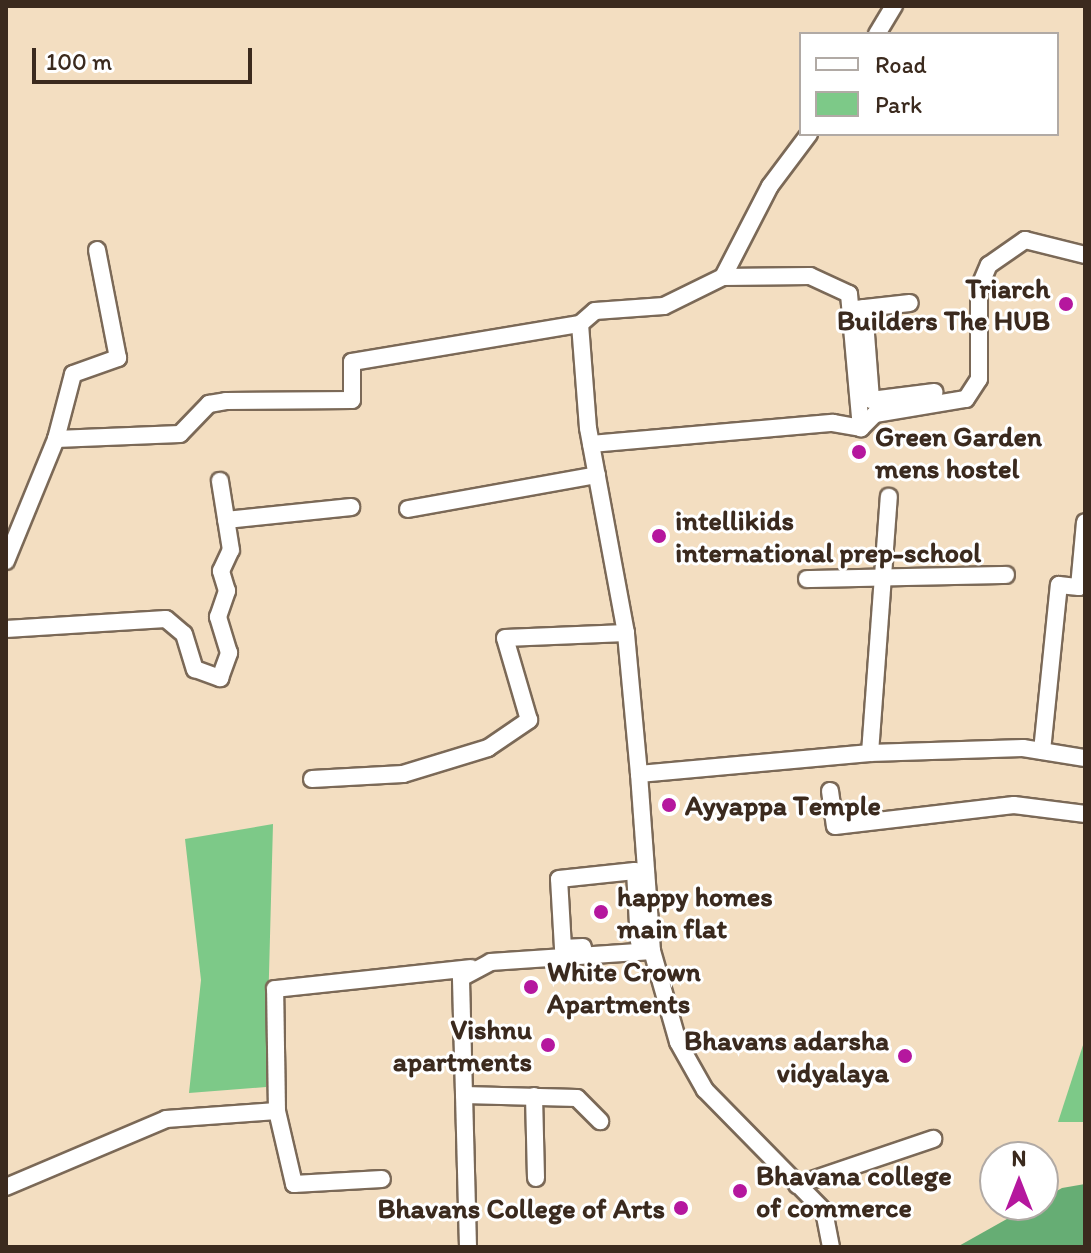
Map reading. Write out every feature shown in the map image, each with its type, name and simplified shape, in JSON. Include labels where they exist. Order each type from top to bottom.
[{"type":"street","points":[[878,32],[894,6]]},
{"type":"street","points":[[723,277],[770,186],[808,136]]},
{"type":"street","points":[[861,428],[875,414],[975,393],[984,335],[980,276],[989,265],[1025,240],[1085,255]]},
{"type":"street","points":[[6,561],[56,439],[73,374],[118,358],[97,250]]},
{"type":"street","points":[[56,439],[180,434],[209,404],[226,401],[352,400],[352,362],[580,324],[595,311],[664,306],[723,277],[824,279],[849,294],[857,309],[871,400],[934,392]]},
{"type":"street","points":[[857,309],[910,303]]},
{"type":"street","points":[[857,309],[861,428]]},
{"type":"street","points":[[580,324],[591,444],[626,633],[639,774],[648,945]]},
{"type":"street","points":[[591,444],[833,423],[861,428]]},
{"type":"street","points":[[408,509],[597,475]]},
{"type":"street","points":[[6,629],[166,619],[184,634],[195,669],[220,678],[229,653],[218,617],[227,591],[221,571],[231,550],[220,481]]},
{"type":"street","points":[[870,753],[889,497]]},
{"type":"street","points":[[226,520],[351,507]]},
{"type":"street","points":[[1042,751],[1059,585],[1079,587],[1085,522]]},
{"type":"street","points":[[807,579],[882,580],[1006,575]]},
{"type":"street","points":[[312,779],[403,774],[488,748],[529,720],[505,638],[626,633]]},
{"type":"street","points":[[639,774],[870,753],[1042,751],[1085,758]]},
{"type":"street","points":[[830,791],[835,826],[1014,805],[1085,814]]},
{"type":"street","points":[[648,945],[563,948],[559,879],[635,871],[648,945],[678,1042],[705,1090],[824,1211],[831,1247]]},
{"type":"street","points":[[382,1179],[294,1184],[277,1111],[275,989],[648,945]]},
{"type":"street","points":[[468,1247],[461,978],[471,968]]},
{"type":"street","points":[[464,1095],[577,1098],[600,1121]]},
{"type":"street","points":[[534,1096],[536,1178]]},
{"type":"street","points":[[6,1187],[166,1119],[277,1111]]},
{"type":"street","points":[[797,1185],[933,1139]]},
{"type":"green space","points":[[273,824],[266,1087],[189,1093],[201,980],[185,839]]},
{"type":"green space","points":[[1085,1039],[1085,1122],[1058,1122]]},
{"type":"green space","points":[[1085,1184],[1085,1247],[957,1247],[1003,1221],[1059,1221],[1059,1190]]},
{"type":"place","name":"Triarch Builders The HUB","points":[[1066,304]]},
{"type":"place","name":"Green Garden mens hostel","points":[[859,452]]},
{"type":"place","name":"intellikids international prep-school","points":[[659,536]]},
{"type":"place","name":"Ayyappa Temple","points":[[669,805]]},
{"type":"place","name":"happy homes main flat","points":[[601,912]]},
{"type":"place","name":"White Crown Apartments","points":[[531,987]]},
{"type":"place","name":"Vishnu apartments","points":[[548,1045]]},
{"type":"place","name":"Bhavans adarsha vidyalaya","points":[[905,1056]]},
{"type":"place","name":"Bhavana college of commerce","points":[[740,1191]]},
{"type":"place","name":"Bhavans College of Arts","points":[[681,1208]]}]
